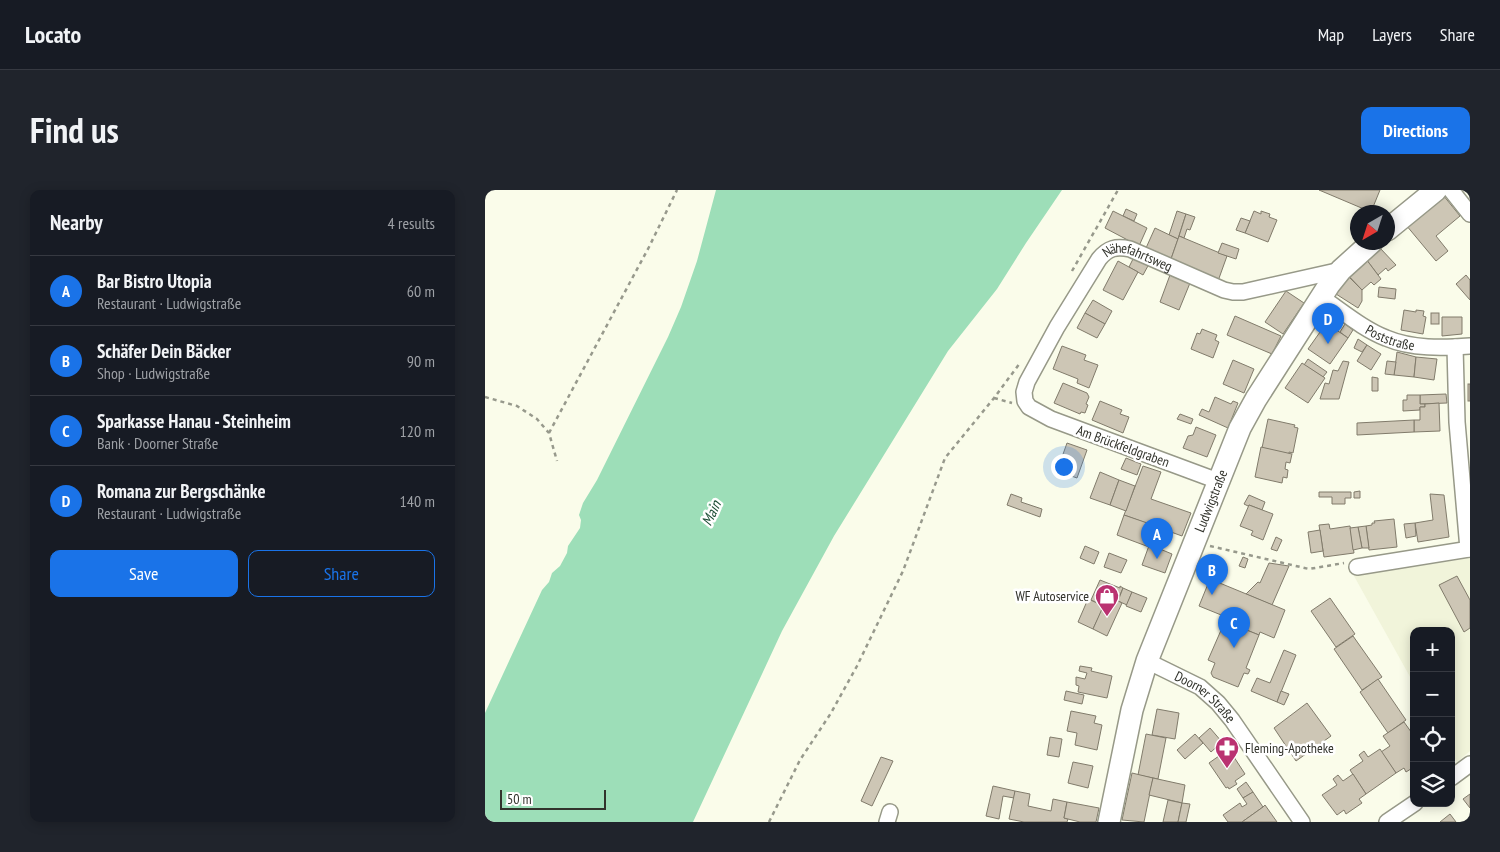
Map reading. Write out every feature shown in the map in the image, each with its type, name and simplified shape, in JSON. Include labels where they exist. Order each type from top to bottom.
[{"type":"main road","points":[[1395,223],[1436,190]]},
{"type":"main road","name":"Ludwigstraße","points":[[1109,822],[1132,710],[1147,661],[1218,481],[1246,416],[1321,297],[1341,270],[1363,250]]},
{"type":"street","points":[[1451,190],[1470,214]]},
{"type":"street","name":"Nähefahrtsweg","points":[[1029,407],[1025,401],[1024,392],[1027,382],[1062,318],[1099,259],[1108,250],[1118,247],[1130,249],[1224,290],[1233,292],[1243,292],[1341,270]]},
{"type":"street","name":"Poststraße","points":[[1321,297],[1387,339],[1414,346],[1463,347]]},
{"type":"street","points":[[1357,567],[1469,549],[1457,422],[1463,347]]},
{"type":"street","name":"Am Brückfeldgraben","points":[[1029,407],[1051,419],[1218,481]]},
{"type":"street","name":"Doorner Straße","points":[[1147,661],[1200,687],[1218,703],[1232,720],[1302,822]]},
{"type":"street","points":[[1455,775],[1470,764]]},
{"type":"street","points":[[1387,822],[1410,806]]},
{"type":"path","points":[[549,433],[649,247],[677,190]]},
{"type":"path","points":[[769,822],[800,760],[831,713],[857,666],[903,571],[945,458],[1008,379]]},
{"type":"path","points":[[485,397],[517,406],[537,419],[549,433],[557,461]]},
{"type":"path","points":[[1194,542],[1309,569],[1350,562],[1357,567]]},
{"type":"shaded area","points":[[1470,558],[1470,751],[1457,762],[1455,759],[1455,627],[1410,627],[1410,677],[1354,576]]},
{"type":"water","name":"Main","points":[[716,190],[1062,190],[997,289],[948,351],[834,536],[782,631],[693,822],[485,822],[485,713],[542,590],[549,582],[552,573],[560,566],[567,553],[568,546],[580,528],[581,520],[579,515],[583,503],[597,480],[668,337],[697,261]]},
{"type":"building","points":[[1319,190],[1380,190],[1374,205],[1354,205]]},
{"type":"building","points":[[1443,195],[1460,216],[1436,236],[1448,251],[1436,261],[1406,225]]},
{"type":"building","points":[[1126,209],[1137,214],[1134,221],[1123,216]]},
{"type":"building","points":[[1113,211],[1147,228],[1139,246],[1105,228]]},
{"type":"building","points":[[1177,211],[1186,214],[1178,239],[1169,235]]},
{"type":"building","points":[[1254,211],[1261,214],[1261,211],[1270,214],[1269,217],[1277,220],[1268,242],[1245,233]]},
{"type":"building","points":[[1186,214],[1195,217],[1190,230],[1187,229],[1184,238],[1179,236]]},
{"type":"building","points":[[1241,218],[1250,221],[1245,233],[1236,230]]},
{"type":"building","points":[[1155,228],[1178,239],[1171,259],[1146,248]]},
{"type":"building","points":[[1179,236],[1227,256],[1218,281],[1171,259]]},
{"type":"building","points":[[1222,243],[1239,249],[1236,259],[1218,253]]},
{"type":"building","points":[[1377,250],[1382,250],[1396,265],[1388,271],[1386,268],[1378,275],[1366,259]]},
{"type":"building","points":[[1133,259],[1149,264],[1143,275],[1129,267]]},
{"type":"building","points":[[1366,259],[1381,279],[1374,285],[1371,282],[1362,290],[1347,274]]},
{"type":"building","points":[[1118,261],[1138,272],[1123,300],[1103,290]]},
{"type":"building","points":[[1170,275],[1190,283],[1179,310],[1160,302]]},
{"type":"building","points":[[1466,275],[1470,280],[1470,300],[1456,284]]},
{"type":"building","points":[[1348,276],[1362,290],[1362,301],[1358,308],[1336,294]]},
{"type":"building","points":[[1379,287],[1396,289],[1395,299],[1378,297]]},
{"type":"building","points":[[1286,291],[1304,303],[1283,334],[1265,322]]},
{"type":"building","points":[[1093,300],[1112,311],[1105,324],[1085,313]]},
{"type":"building","points":[[1404,310],[1424,311],[1423,316],[1426,317],[1423,334],[1401,330]]},
{"type":"building","points":[[1085,313],[1105,324],[1097,338],[1077,328]]},
{"type":"building","points":[[1431,313],[1439,313],[1439,324],[1431,324]]},
{"type":"building","points":[[1235,316],[1281,336],[1272,354],[1227,335]]},
{"type":"building","points":[[1442,317],[1462,317],[1462,334],[1442,336]]},
{"type":"building","points":[[1345,324],[1353,330],[1348,338],[1340,332]]},
{"type":"building","points":[[1325,325],[1348,338],[1330,364],[1308,349]]},
{"type":"building","points":[[1202,329],[1217,335],[1215,340],[1219,342],[1213,358],[1191,349],[1197,333],[1200,334]]},
{"type":"building","points":[[1358,339],[1367,345],[1362,352],[1354,348]]},
{"type":"building","points":[[1367,345],[1381,354],[1371,370],[1357,361]]},
{"type":"building","points":[[1062,346],[1086,355],[1084,360],[1098,365],[1089,388],[1077,383],[1078,379],[1053,369]]},
{"type":"building","points":[[1397,352],[1416,357],[1414,377],[1394,375]]},
{"type":"building","points":[[1416,357],[1437,359],[1434,380],[1414,377]]},
{"type":"building","points":[[1308,359],[1327,372],[1323,377],[1304,365]]},
{"type":"building","points":[[1233,360],[1254,369],[1244,393],[1223,384]]},
{"type":"building","points":[[1343,361],[1349,362],[1339,399],[1320,399],[1325,383],[1329,384],[1333,370],[1338,371]]},
{"type":"building","points":[[1387,361],[1396,362],[1394,375],[1385,374]]},
{"type":"building","points":[[1302,363],[1325,378],[1308,403],[1285,388]]},
{"type":"building","points":[[1372,377],[1378,378],[1378,391],[1372,391]]},
{"type":"building","points":[[1063,383],[1087,393],[1089,397],[1085,413],[1081,412],[1080,414],[1054,403]]},
{"type":"building","points":[[1468,384],[1470,384],[1470,401],[1468,401]]},
{"type":"building","points":[[1446,394],[1447,403],[1420,404],[1420,395]]},
{"type":"building","points":[[1407,395],[1420,395],[1420,404],[1425,404],[1425,407],[1420,407],[1420,410],[1403,411],[1403,400],[1407,400]]},
{"type":"building","points":[[1215,397],[1231,404],[1233,401],[1238,403],[1228,428],[1199,415],[1202,409],[1209,412]]},
{"type":"building","points":[[1100,401],[1122,410],[1120,414],[1129,417],[1123,433],[1092,420]]},
{"type":"building","points":[[1439,403],[1440,431],[1414,432],[1414,420],[1420,420],[1420,407],[1425,407],[1425,404]]},
{"type":"building","points":[[1180,414],[1193,419],[1191,424],[1177,419]]},
{"type":"building","points":[[1268,419],[1295,425],[1294,427],[1298,428],[1293,453],[1289,452],[1289,454],[1262,448]]},
{"type":"building","points":[[1414,420],[1414,432],[1357,435],[1357,423]]},
{"type":"building","points":[[1196,427],[1216,435],[1207,457],[1183,448],[1188,436],[1193,435]]},
{"type":"building","points":[[1067,443],[1087,450],[1077,478],[1057,471]]},
{"type":"building","points":[[1261,447],[1292,454],[1290,463],[1286,462],[1287,478],[1283,477],[1282,483],[1255,477]]},
{"type":"building","points":[[1126,458],[1141,464],[1137,475],[1121,469]]},
{"type":"building","points":[[1143,466],[1161,472],[1151,499],[1191,513],[1182,536],[1124,515]]},
{"type":"building","points":[[1100,472],[1119,480],[1110,505],[1090,498]]},
{"type":"building","points":[[1119,480],[1135,486],[1126,511],[1110,505]]},
{"type":"building","points":[[1360,491],[1360,498],[1354,498],[1354,492]]},
{"type":"building","points":[[1319,492],[1351,492],[1351,498],[1345,498],[1345,504],[1332,504],[1332,497],[1319,497]]},
{"type":"building","points":[[1011,494],[1022,498],[1021,502],[1042,509],[1040,517],[1007,505]]},
{"type":"building","points":[[1430,494],[1444,495],[1449,537],[1418,542],[1415,523],[1433,520]]},
{"type":"building","points":[[1249,495],[1265,502],[1262,510],[1244,504]]},
{"type":"building","points":[[1249,505],[1273,514],[1263,540],[1251,535],[1253,531],[1240,526]]},
{"type":"building","points":[[1124,515],[1156,526],[1149,547],[1117,535]]},
{"type":"building","points":[[1394,519],[1397,547],[1369,550],[1366,526],[1372,525],[1372,523],[1375,523],[1374,521]]},
{"type":"building","points":[[1415,523],[1416,536],[1406,538],[1404,524]]},
{"type":"building","points":[[1329,524],[1330,529],[1350,526],[1354,553],[1324,557],[1319,525]]},
{"type":"building","points":[[1366,526],[1369,548],[1362,548],[1358,527]]},
{"type":"building","points":[[1358,527],[1362,548],[1353,550],[1350,528]]},
{"type":"building","points":[[1320,530],[1323,551],[1311,553],[1308,532]]},
{"type":"building","points":[[1276,537],[1282,540],[1277,551],[1271,549]]},
{"type":"building","points":[[1151,540],[1162,544],[1160,549],[1172,554],[1165,573],[1142,565]]},
{"type":"building","points":[[1085,546],[1099,552],[1094,564],[1080,558]]},
{"type":"building","points":[[1109,553],[1127,560],[1121,573],[1104,567]]},
{"type":"building","points":[[1243,557],[1248,559],[1245,568],[1239,566]]},
{"type":"building","points":[[1269,563],[1289,566],[1272,605],[1246,594],[1258,582],[1260,583]]},
{"type":"building","points":[[1457,576],[1470,600],[1470,628],[1464,632],[1439,585]]},
{"type":"building","points":[[1210,579],[1285,610],[1274,638],[1260,632],[1259,635],[1239,627],[1236,634],[1232,632],[1236,621],[1199,606]]},
{"type":"building","points":[[1100,580],[1123,588],[1116,604],[1106,600],[1104,606],[1091,600]]},
{"type":"building","points":[[1123,588],[1132,592],[1127,605],[1118,601]]},
{"type":"building","points":[[1132,592],[1147,598],[1141,612],[1126,606]]},
{"type":"building","points":[[1330,598],[1355,634],[1336,647],[1311,611]]},
{"type":"building","points":[[1088,599],[1104,606],[1093,629],[1078,622]]},
{"type":"building","name":"WF Autoservice","points":[[1106,600],[1116,604],[1118,601],[1122,603],[1107,636],[1093,629]]},
{"type":"building","points":[[1239,627],[1259,635],[1246,668],[1250,670],[1248,674],[1244,673],[1238,687],[1213,677],[1211,673],[1215,663],[1208,660],[1222,628],[1236,634]]},
{"type":"building","points":[[1353,636],[1382,677],[1362,690],[1334,649]]},
{"type":"building","points":[[1284,650],[1296,655],[1277,702],[1251,691],[1257,678],[1270,683]]},
{"type":"building","points":[[1080,666],[1092,668],[1091,671],[1112,676],[1107,698],[1078,692],[1079,686],[1076,685],[1076,677],[1085,679],[1087,673],[1079,671]]},
{"type":"building","points":[[1378,679],[1406,720],[1388,733],[1360,692]]},
{"type":"building","points":[[1066,691],[1084,695],[1082,704],[1064,700]]},
{"type":"building","points":[[1281,691],[1289,694],[1284,705],[1277,702]]},
{"type":"building","points":[[1307,703],[1331,736],[1296,761],[1274,728]]},
{"type":"building","points":[[1157,709],[1179,713],[1175,739],[1152,735]]},
{"type":"building","points":[[1071,711],[1096,716],[1094,723],[1102,725],[1097,750],[1075,745],[1077,733],[1067,731]]},
{"type":"building","points":[[1404,722],[1410,730],[1410,770],[1406,772],[1404,768],[1396,773],[1381,752],[1390,746],[1383,736]]},
{"type":"building","points":[[1210,728],[1222,742],[1211,752],[1199,738]]},
{"type":"building","points":[[1146,734],[1166,738],[1158,779],[1138,775]]},
{"type":"building","points":[[1195,734],[1203,743],[1185,759],[1177,750]]},
{"type":"building","points":[[1050,737],[1062,739],[1059,757],[1047,755]]},
{"type":"building","points":[[1380,749],[1396,773],[1366,794],[1350,770],[1363,761],[1359,755],[1364,751],[1368,757]]},
{"type":"building","name":"Fleming-Apotheke","points":[[1226,751],[1230,756],[1232,754],[1245,774],[1235,781],[1237,784],[1229,789],[1228,787],[1226,788],[1209,763]]},
{"type":"building","points":[[881,757],[893,761],[872,806],[861,801]]},
{"type":"building","points":[[1073,762],[1093,766],[1088,788],[1068,783]]},
{"type":"building","points":[[1132,773],[1153,778],[1144,822],[1122,820]]},
{"type":"building","points":[[1353,774],[1366,794],[1359,799],[1362,803],[1346,814],[1344,810],[1337,815],[1322,795],[1337,785],[1333,779],[1338,775],[1343,781]]},
{"type":"building","points":[[1153,778],[1185,785],[1182,803],[1149,795]]},
{"type":"building","points":[[1246,782],[1253,792],[1243,798],[1237,789]]},
{"type":"building","points":[[993,786],[1015,791],[1014,798],[1003,796],[999,819],[986,816]]},
{"type":"building","points":[[1015,791],[1030,794],[1028,806],[1051,811],[1053,799],[1067,802],[1064,818],[1068,819],[1067,822],[1024,822],[1009,819]]},
{"type":"building","points":[[1253,792],[1263,807],[1242,822],[1228,822],[1223,815],[1240,803],[1242,807],[1247,804],[1243,798]]},
{"type":"building","points":[[1470,794],[1470,808],[1463,799]]},
{"type":"building","points":[[1168,800],[1182,803],[1178,822],[1163,822]]},
{"type":"building","points":[[1067,802],[1099,808],[1096,822],[1080,822],[1064,818]]},
{"type":"building","points":[[1182,803],[1190,804],[1186,822],[1178,822]]},
{"type":"building","points":[[1265,805],[1277,822],[1242,822],[1263,807]]},
{"type":"building","points":[[1450,814],[1456,822],[1440,822]]},
{"type":"place","name":"Romana zur Bergschänke","points":[[1328,344]]},
{"type":"place","name":"Bar Bistro Utopia","points":[[1157,559]]},
{"type":"place","name":"Schäfer Dein Bäcker","points":[[1212,595]]},
{"type":"place","name":"WF Autoservice","points":[[1107,617]]},
{"type":"place","name":"Sparkasse Hanau - Steinheim","points":[[1234,648]]},
{"type":"place","name":"Fleming-Apotheke","points":[[1227,769]]}]
